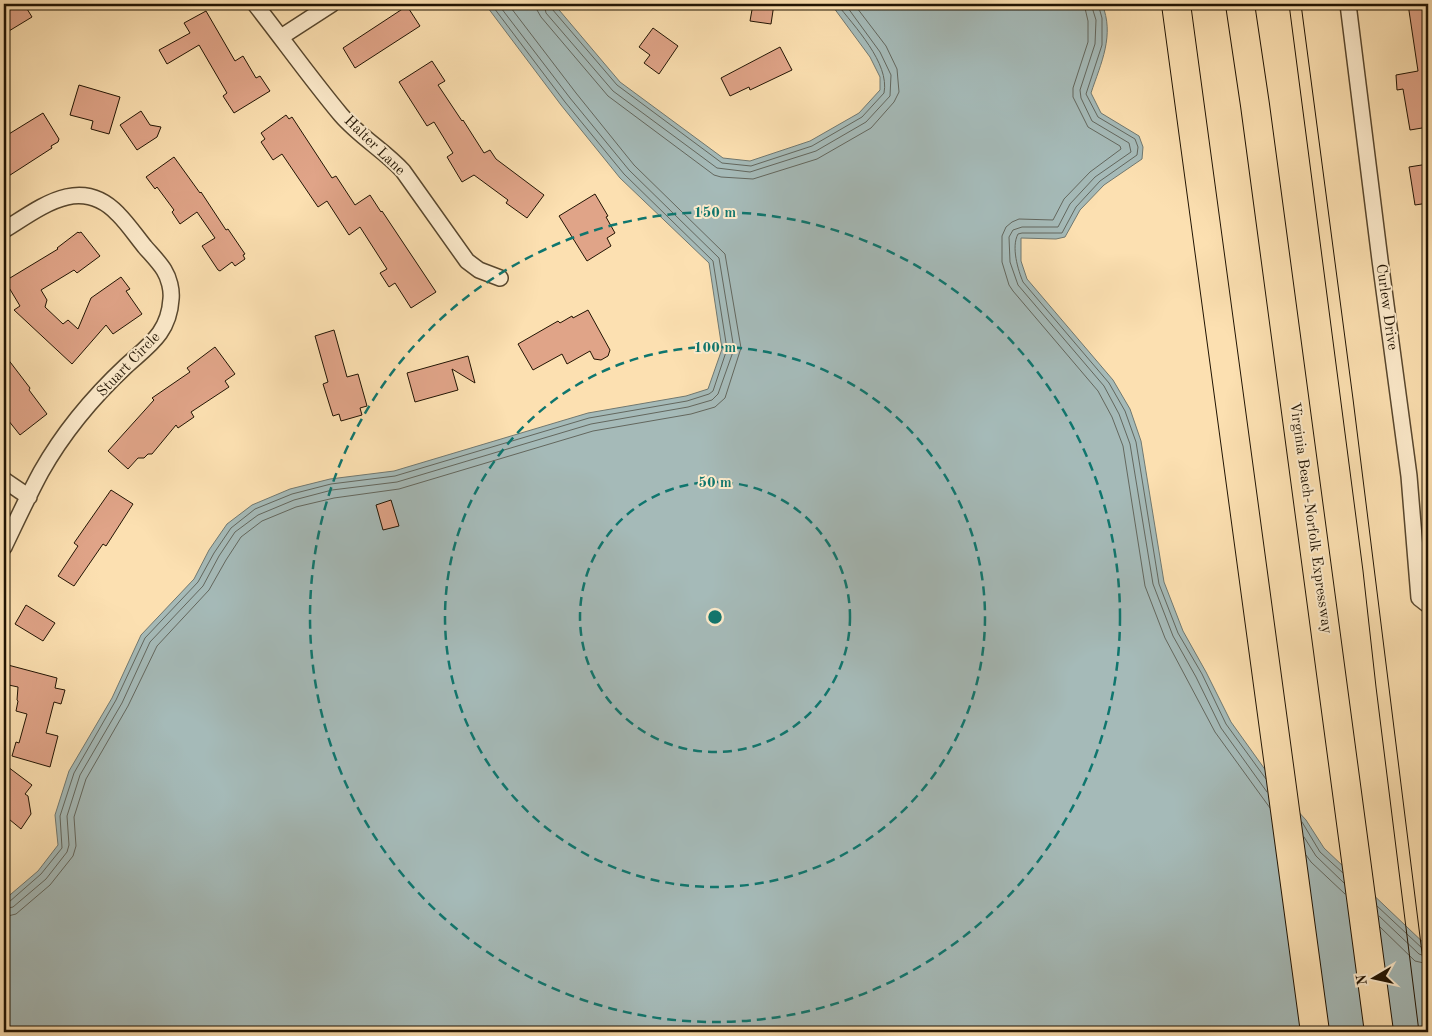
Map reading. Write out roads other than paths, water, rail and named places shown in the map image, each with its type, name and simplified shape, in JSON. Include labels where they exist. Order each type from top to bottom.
[{"type":"highway","points":[[1176,4],[1315,1032]]},
{"type":"highway","name":"Virginia Beach-Norfolk Expressway","points":[[1240,4],[1379,1032]]},
{"type":"street","name":"Halter Lane","points":[[255,4],[342,116],[403,172],[467,261],[479,270],[500,278]]},
{"type":"street","points":[[280,37],[332,4]]},
{"type":"street","name":"Curlew Drive","points":[[1348,4],[1380,260],[1410,476],[1418,598],[1428,605]]},
{"type":"street","name":"Stuart Circle","points":[[4,230],[52,201],[66,196],[82,196],[100,200],[119,215],[164,270],[172,297],[169,316],[161,333],[101,392],[72,427],[42,472],[4,547]]},
{"type":"street","points":[[4,480],[29,497]]},
{"type":"water","points":[[485,4],[554,4],[620,82],[723,158],[750,161],[810,141],[859,113],[880,90],[880,77],[870,57],[831,4],[1102,4],[1106,15],[1107,38],[1091,93],[1101,113],[1139,136],[1143,147],[1142,159],[1104,185],[1080,210],[1065,237],[1056,239],[1021,238],[1021,261],[1027,279],[1113,380],[1130,409],[1141,441],[1164,582],[1183,631],[1231,722],[1284,796],[1306,820],[1324,848],[1428,947],[1428,1032],[4,1032],[4,900],[38,871],[58,845],[55,815],[69,771],[112,698],[141,635],[194,579],[209,550],[227,524],[252,505],[290,489],[330,479],[394,471],[588,413],[686,396],[708,389],[722,349],[709,263],[620,178],[561,105]]},
{"type":"tram line","points":[[1289,4],[1363,571],[1419,1032]]},
{"type":"tram line","points":[[1301,4],[1353,399],[1428,1001]]}]
